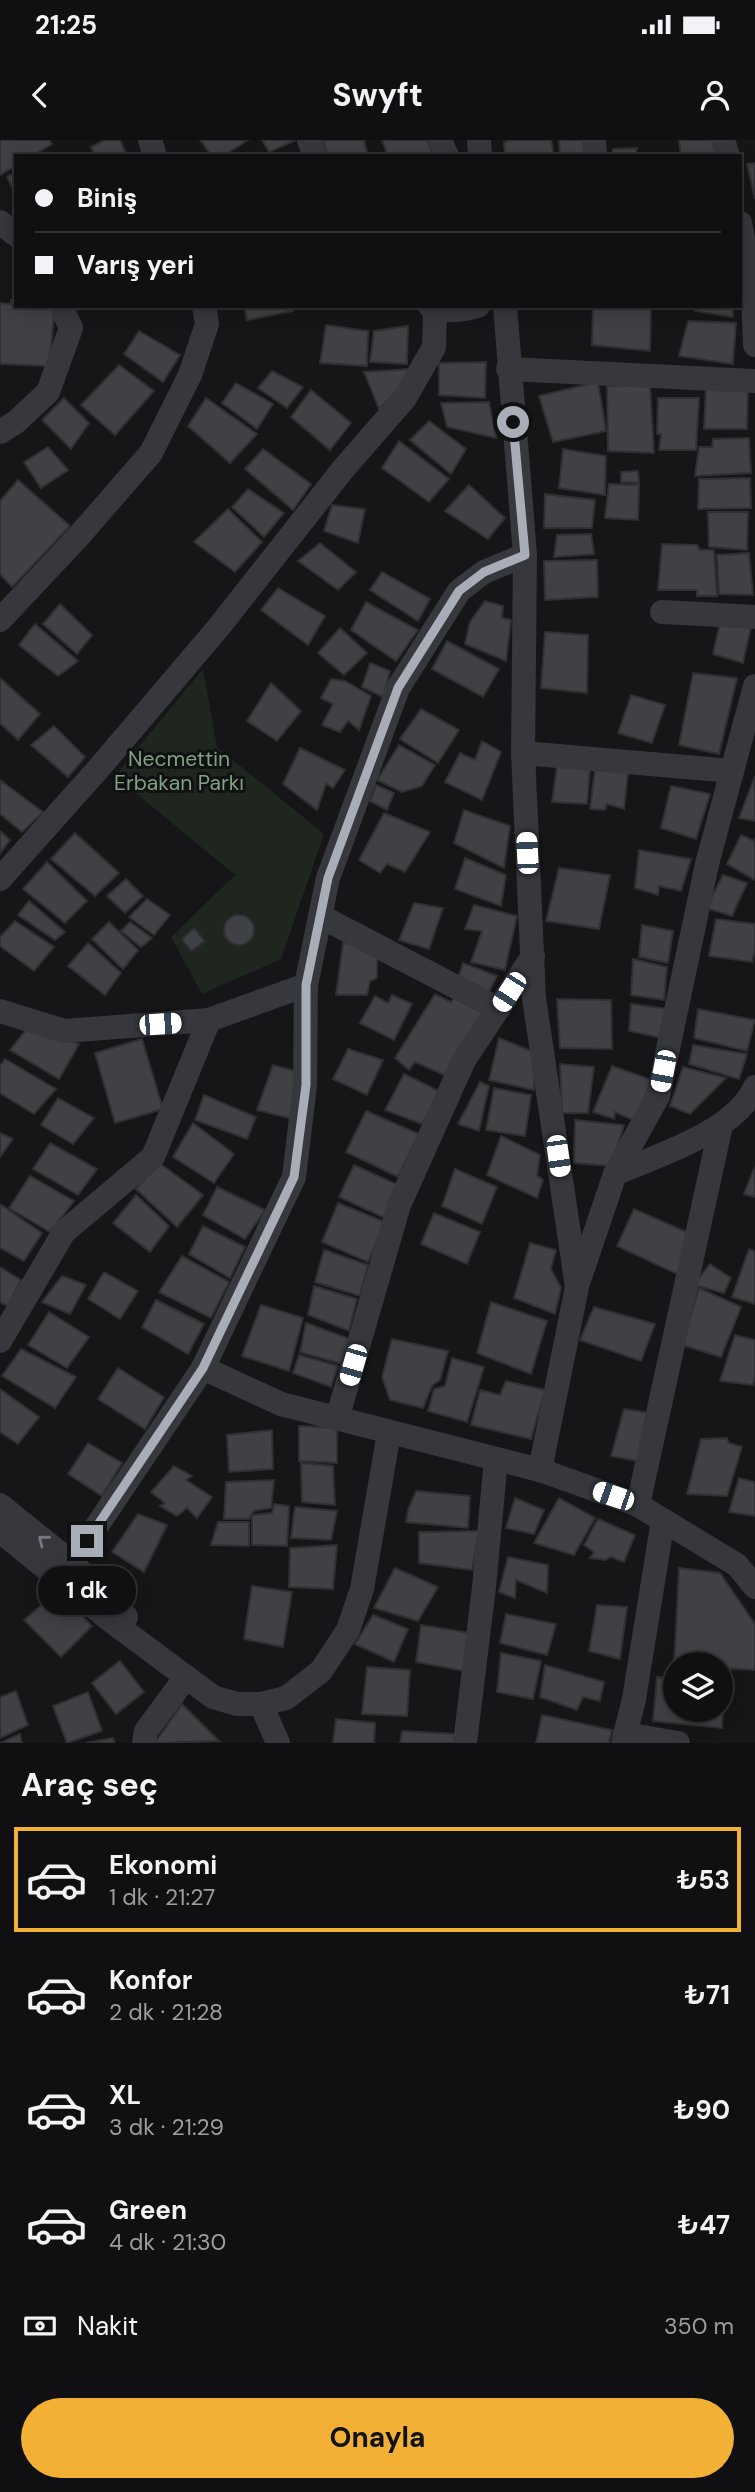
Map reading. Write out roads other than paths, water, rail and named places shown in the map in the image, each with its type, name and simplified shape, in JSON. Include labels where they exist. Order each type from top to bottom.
[{"type":"street","points":[[0,222],[14,233]]},
{"type":"street","points":[[742,235],[753,288],[755,345]]},
{"type":"street","points":[[0,432],[16,422],[48,392],[71,328],[62,308]]},
{"type":"street","points":[[0,620],[77,538],[151,453],[190,375],[206,324],[204,308]]},
{"type":"street","points":[[0,879],[90,779],[218,628],[344,468],[405,398],[434,347],[433,308],[472,308]]},
{"type":"street","points":[[505,308],[525,555],[523,753],[534,998],[577,1287]]},
{"type":"street","points":[[508,369],[755,382]]},
{"type":"street","points":[[72,1563],[203,1368],[294,1177],[306,1085],[306,985],[328,878],[398,688],[459,591],[484,572],[525,555]]},
{"type":"street","points":[[662,612],[755,617]]},
{"type":"street","points":[[540,1470],[577,1287],[615,1174],[658,1096],[696,913],[755,686]]},
{"type":"street","points":[[523,753],[732,771]]},
{"type":"street","points":[[320,916],[498,1009]]},
{"type":"street","points":[[337,1419],[399,1205],[464,1060],[533,956]]},
{"type":"street","points":[[0,1011],[64,1031],[209,1020],[306,985]]},
{"type":"street","points":[[0,1341],[64,1232],[153,1157],[209,1020]]},
{"type":"street","points":[[615,1174],[721,1125],[751,1096],[755,1087]]},
{"type":"street","points":[[638,1505],[721,1125]]},
{"type":"street","points":[[203,1368],[281,1404],[540,1470],[638,1505],[746,1561],[755,1587]]},
{"type":"street","points":[[0,1531],[159,1658],[213,1697],[237,1704],[261,1704],[286,1698],[321,1671],[348,1630],[362,1590],[389,1433]]},
{"type":"street","points":[[465,1743],[496,1459]]},
{"type":"street","points":[[0,1505],[72,1563],[120,1609],[159,1658]]},
{"type":"street","points":[[663,1520],[634,1699],[624,1738],[678,1743]]},
{"type":"street","points":[[144,1743],[146,1731],[186,1677]]},
{"type":"street","points":[[261,1704],[278,1743]]},
{"type":"park label","name":"Necmettin Erbakan Parkı","points":[[179,771]]}]
